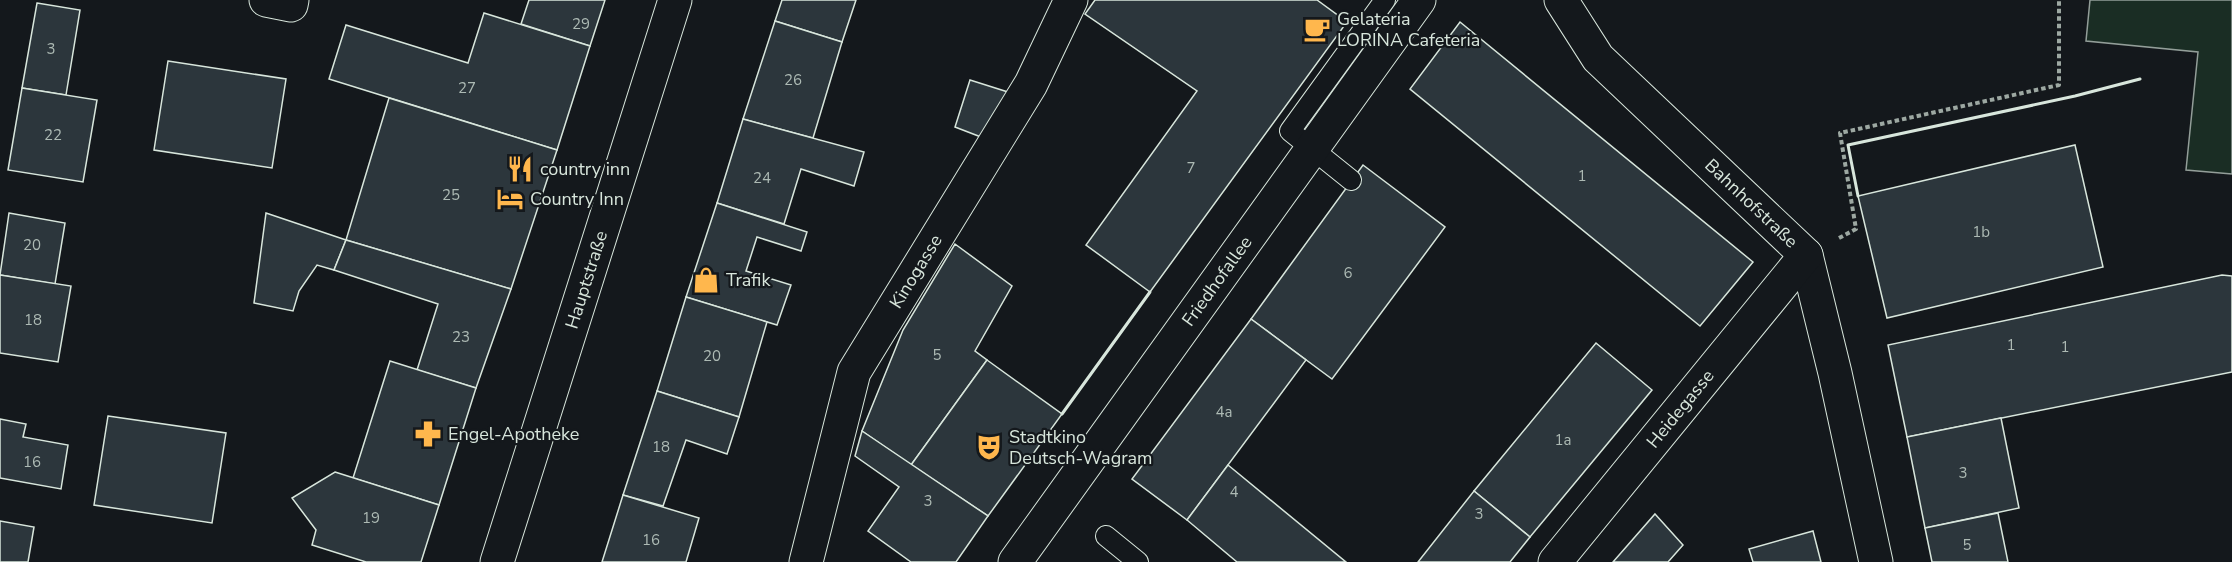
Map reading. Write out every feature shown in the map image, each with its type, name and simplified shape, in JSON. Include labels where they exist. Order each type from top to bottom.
[{"type":"street","points":[[266,0],[291,5],[292,0]]},
{"type":"street","name":"Hauptstraße","points":[[497,562],[675,0]]},
{"type":"street","name":"Kinogasse","points":[[806,562],[854,372],[995,156],[1071,0]]},
{"type":"street","name":"Friedhofallee","points":[[1015,562],[1419,0]]},
{"type":"street","name":"Bahnhofstraße","points":[[1561,0],[1598,58],[1806,255],[1835,373],[1876,562]]},
{"type":"street","name":"Heidegasse","points":[[1555,562],[1806,255]]},
{"type":"lane","points":[[1351,180],[1290,131],[1385,0]]},
{"type":"lane","points":[[1106,536],[1138,562]]},
{"type":"path","points":[[1806,255],[1856,229],[1840,133],[2058,85],[2059,0]]},
{"type":"green space","points":[[2090,0],[2232,0],[2232,174],[2186,170],[2198,52],[2086,41]]},
{"type":"building","points":[[529,0],[605,0],[590,46],[521,24]]},
{"type":"building","points":[[782,0],[856,0],[842,42],[775,21]]},
{"type":"building","points":[[1095,0],[1317,0],[1347,22],[1150,292],[1086,245],[1197,91],[1085,14]]},
{"type":"building","points":[[37,3],[80,10],[66,95],[22,88]]},
{"type":"building","points":[[484,13],[590,46],[557,150],[329,79],[346,25],[468,63]]},
{"type":"building","points":[[775,21],[842,42],[813,138],[743,119]]},
{"type":"building","points":[[1460,22],[1753,262],[1700,326],[1410,89]]},
{"type":"building","points":[[168,61],[286,79],[272,168],[154,150]]},
{"type":"building","points":[[970,80],[1011,93],[981,137],[955,127]]},
{"type":"building","points":[[22,88],[97,100],[83,182],[8,170]]},
{"type":"building","points":[[389,98],[557,150],[511,289],[346,240]]},
{"type":"building","points":[[743,119],[864,152],[854,186],[801,169],[784,224],[717,203]]},
{"type":"building","points":[[2075,145],[2103,267],[1887,318],[1858,196]]},
{"type":"building","points":[[1363,165],[1445,227],[1332,379],[1251,319]]},
{"type":"building","points":[[717,203],[807,232],[801,251],[757,237],[746,271],[791,285],[777,325],[686,297]]},
{"type":"building","points":[[9,213],[65,223],[55,284],[0,275]]},
{"type":"building","points":[[266,213],[346,240],[334,270],[317,265],[299,291],[293,311],[254,303]]},
{"type":"building","points":[[346,240],[511,289],[476,388],[417,370],[438,304],[334,270]]},
{"type":"building","points":[[955,244],[1012,286],[975,351],[987,360],[911,465],[862,431],[903,330]]},
{"type":"building","points":[[0,275],[71,286],[58,362],[0,353]]},
{"type":"building","points":[[2222,275],[2232,276],[2232,372],[1907,437],[1888,345]]},
{"type":"building","points":[[686,297],[767,322],[739,417],[657,391]]},
{"type":"building","points":[[1251,319],[1306,360],[1187,520],[1132,479]]},
{"type":"building","points":[[1596,343],[1652,390],[1530,537],[1474,491]]},
{"type":"building","points":[[987,360],[1062,414],[988,516],[911,465]]},
{"type":"building","points":[[390,361],[476,388],[439,505],[353,478]]},
{"type":"building","points":[[657,391],[739,417],[727,454],[686,440],[663,506],[623,495]]},
{"type":"building","points":[[108,416],[226,433],[212,523],[94,505]]},
{"type":"building","points":[[2001,418],[2019,508],[1925,528],[1907,437]]},
{"type":"building","points":[[0,419],[26,424],[23,437],[68,445],[61,489],[0,478]]},
{"type":"building","points":[[862,431],[988,516],[956,562],[911,562],[868,531],[899,487],[855,456]]},
{"type":"building","points":[[1228,465],[1346,562],[1237,562],[1187,520]]},
{"type":"building","points":[[335,472],[439,505],[421,562],[366,562],[312,545],[316,530],[292,498]]},
{"type":"building","points":[[1474,491],[1530,537],[1510,562],[1418,562]]},
{"type":"building","points":[[623,495],[699,518],[686,562],[602,562]]},
{"type":"building","points":[[1998,513],[2008,562],[1932,562],[1925,528]]},
{"type":"building","points":[[1655,514],[1683,545],[1668,562],[1613,562]]},
{"type":"building","points":[[0,521],[34,527],[28,562],[0,562]]},
{"type":"building","points":[[1813,531],[1821,562],[1753,562],[1749,549]]},
{"type":"wall","points":[[1858,196],[1848,145],[2075,96],[2140,79]]},
{"type":"wall","points":[[1062,414],[1150,292]]},
{"type":"place","name":"Gelateria LORINA Cafeteria","points":[[1317,29]]},
{"type":"place","name":"country inn","points":[[520,169]]},
{"type":"place","name":"Country Inn","points":[[510,199]]},
{"type":"place","name":"Trafik","points":[[706,280]]},
{"type":"place","name":"Engel-Apotheke","points":[[428,434]]},
{"type":"place","name":"Stadtkino Deutsch-Wagram","points":[[989,447]]}]
